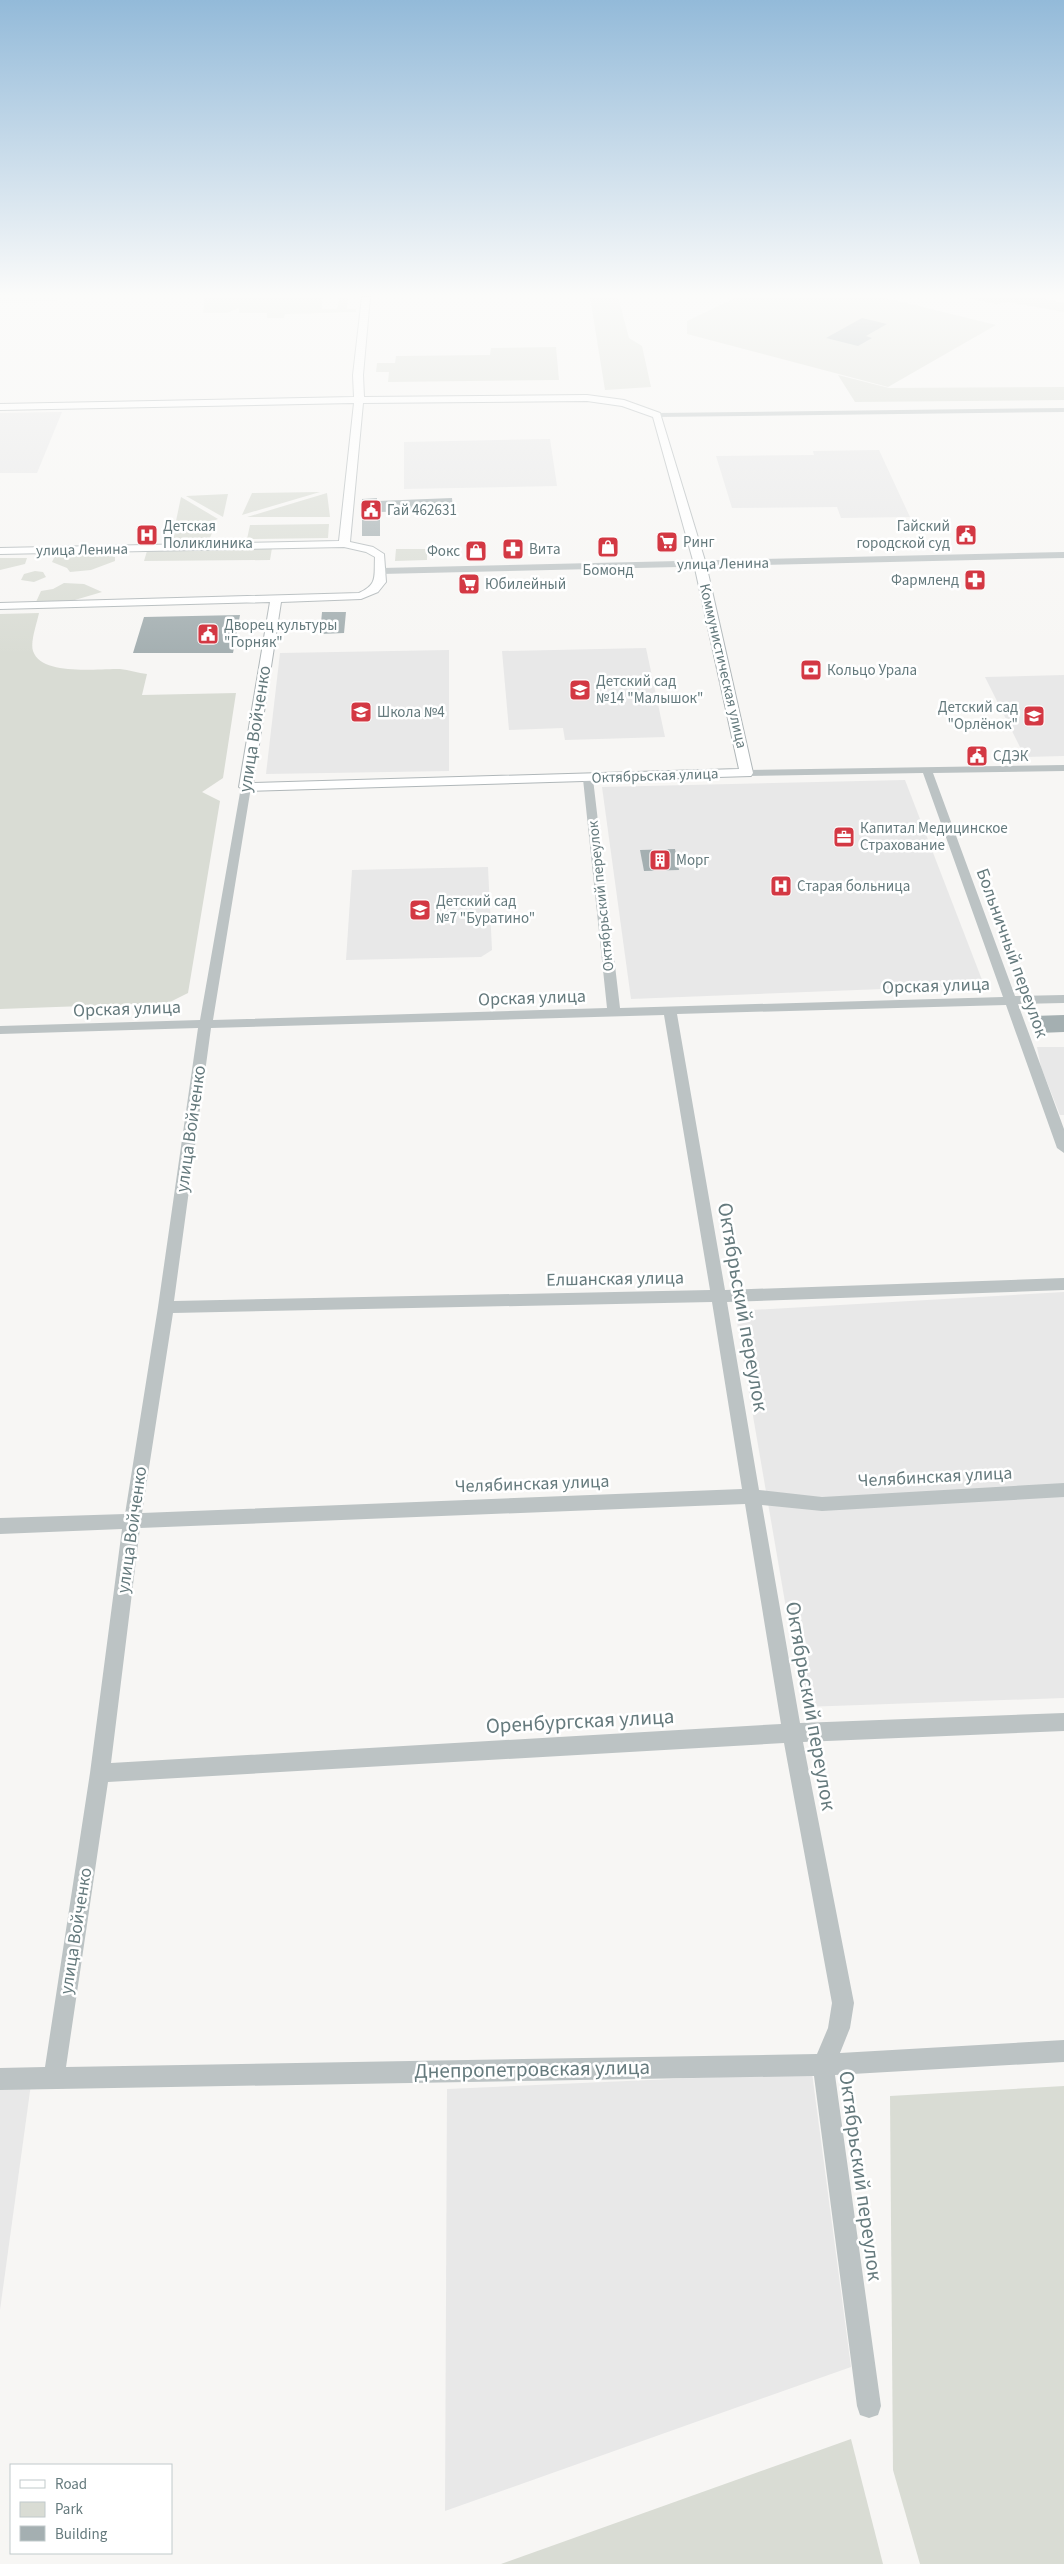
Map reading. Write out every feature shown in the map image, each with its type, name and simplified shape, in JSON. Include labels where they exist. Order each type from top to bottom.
[{"type":"main road","points":[[0,606],[276,600],[361,596],[377,587],[381,571],[380,556],[376,552],[360,546],[344,544],[356,417]]},
{"type":"main road","name":"Коммунистическая улица","points":[[657,417],[700,564],[746,773]]},
{"type":"main road","name":"улица Ленина","points":[[0,551],[344,544]]},
{"type":"main road","name":"улица Войченко","points":[[246,787],[276,600]]},
{"type":"main road","name":"Октябрьская улица","points":[[246,787],[588,779],[746,773]]},
{"type":"street","name":"улица Ленина","points":[[381,571],[1064,556]]},
{"type":"street","name":"Октябрьская улица","points":[[746,773],[1064,768]]},
{"type":"street","name":"Больничный переулок","points":[[927,771],[1058,1119],[1064,1148]]},
{"type":"street","name":"Октябрьский переулок","points":[[588,779],[614,1013]]},
{"type":"street","name":"улица Войченко","points":[[54,2077],[100,1773],[132,1520],[166,1307],[206,1024],[246,787]]},
{"type":"street","name":"Орская улица","points":[[0,1030],[1064,999]]},
{"type":"street","name":"Октябрьский переулок","points":[[670,1011],[792,1733],[843,2004],[842,2024],[837,2042],[823,2065],[869,2406]]},
{"type":"street","name":"Елшанская улица","points":[[166,1307],[717,1296],[1064,1284]]},
{"type":"street","name":"Челябинская улица","points":[[0,1526],[752,1496],[798,1503],[822,1504],[1064,1490]]},
{"type":"street","name":"Оренбургская улица","points":[[100,1773],[792,1733],[1064,1722]]},
{"type":"street","name":"Днепропетровская улица","points":[[0,2080],[54,2077],[823,2065],[1064,2050]]},
{"type":"shaded area","points":[[0,417],[60,417],[37,473],[0,473]]},
{"type":"shaded area","points":[[550,439],[557,486],[404,489],[404,442]]},
{"type":"shaded area","points":[[879,450],[910,517],[841,518],[837,507],[732,508],[716,456],[814,455],[813,451]]},
{"type":"shaded area","name":"Детский сад №14 \"Малышок\"","points":[[646,648],[665,737],[565,740],[563,728],[509,730],[502,651]]},
{"type":"shaded area","name":"Школа №4","points":[[449,650],[449,771],[266,774],[280,653]]},
{"type":"shaded area","name":"Детский сад \"Орлёнок\"","points":[[1064,675],[1064,756],[1025,757],[985,677]]},
{"type":"shaded area","name":"Старая больница","points":[[905,780],[984,985],[631,999],[602,787]]},
{"type":"shaded area","name":"Детский сад №7 \"Буратино\"","points":[[488,867],[492,950],[481,957],[346,960],[352,870]]},
{"type":"shaded area","points":[[1037,1047],[1064,1047],[1064,1115],[1060,1115],[1041,1067]]},
{"type":"shaded area","points":[[1064,1292],[1064,1698],[803,1707],[735,1311]]},
{"type":"shaded area","points":[[812,2073],[851,2367],[445,2511],[447,2089]]},
{"type":"shaded area","points":[[31,2084],[0,2310],[0,2086]]},
{"type":"green space","points":[[320,492],[242,515],[252,493]]},
{"type":"green space","points":[[327,493],[330,517],[247,517]]},
{"type":"green space","points":[[228,494],[223,517],[186,496]]},
{"type":"green space","points":[[181,497],[218,519],[213,521],[176,521]]},
{"type":"green space","points":[[329,524],[328,538],[247,539],[250,525]]},
{"type":"green space","points":[[175,525],[215,526],[209,540],[171,541]]},
{"type":"green space","points":[[272,548],[270,560],[144,561],[147,551]]},
{"type":"green space","points":[[396,549],[427,549],[427,560],[395,561]]},
{"type":"green space","points":[[87,551],[115,557],[115,561],[91,570],[70,572],[67,568],[52,562],[57,552]]},
{"type":"green space","points":[[0,558],[27,558],[25,564],[0,570]]},
{"type":"green space","points":[[35,571],[43,572],[46,577],[34,582],[21,580],[24,574]]},
{"type":"green space","points":[[64,583],[84,584],[102,592],[68,602],[36,602],[41,591],[53,589]]},
{"type":"green space","points":[[39,613],[32,647],[39,659],[48,665],[59,668],[86,670],[120,669],[147,674],[142,695],[236,693],[223,778],[202,792],[220,801],[188,993],[168,1003],[0,1009],[0,614]]},
{"type":"green space","points":[[1064,2086],[1064,2564],[920,2564],[893,2470],[890,2096]]},
{"type":"green space","points":[[851,2439],[883,2564],[501,2564]]},
{"type":"building","points":[[377,498],[377,501],[452,498],[453,510],[380,512],[380,536],[362,536],[362,499]]},
{"type":"building","points":[[322,612],[346,612],[344,633],[320,634]]},
{"type":"building","name":"Дворец культуры \"Горняк\"","points":[[240,615],[233,653],[133,653],[144,617]]},
{"type":"building","name":"Морг","points":[[675,849],[679,870],[644,871],[640,850]]},
{"type":"building","points":[[1064,1015],[1064,1032],[1039,1033],[1033,1016]]},
{"type":"place","name":"Гай 462631","points":[[371,510]]},
{"type":"place","name":"Детская Поликлиника","points":[[147,535]]},
{"type":"place","name":"Гайский городской суд","points":[[966,535]]},
{"type":"place","name":"Ринг","points":[[667,542]]},
{"type":"place","name":"Бомонд","points":[[608,547]]},
{"type":"place","name":"Вита","points":[[513,549]]},
{"type":"place","name":"Фокс","points":[[476,551]]},
{"type":"place","name":"Фармленд","points":[[975,580]]},
{"type":"place","name":"Юбилейный","points":[[469,584]]},
{"type":"place","name":"Дворец культуры \"Горняк\"","points":[[208,634]]},
{"type":"place","name":"Кольцо Урала","points":[[811,670]]},
{"type":"place","name":"Детский сад №14 \"Малышок\"","points":[[580,690]]},
{"type":"place","name":"Школа №4","points":[[361,712]]},
{"type":"place","name":"Детский сад \"Орлёнок\"","points":[[1034,716]]},
{"type":"place","name":"СДЭК","points":[[977,756]]},
{"type":"place","name":"Капитал Медицинское Страхование","points":[[844,837]]},
{"type":"place","name":"Морг","points":[[660,860]]},
{"type":"place","name":"Старая больница","points":[[781,886]]},
{"type":"place","name":"Детский сад №7 \"Буратино\"","points":[[420,910]]}]
